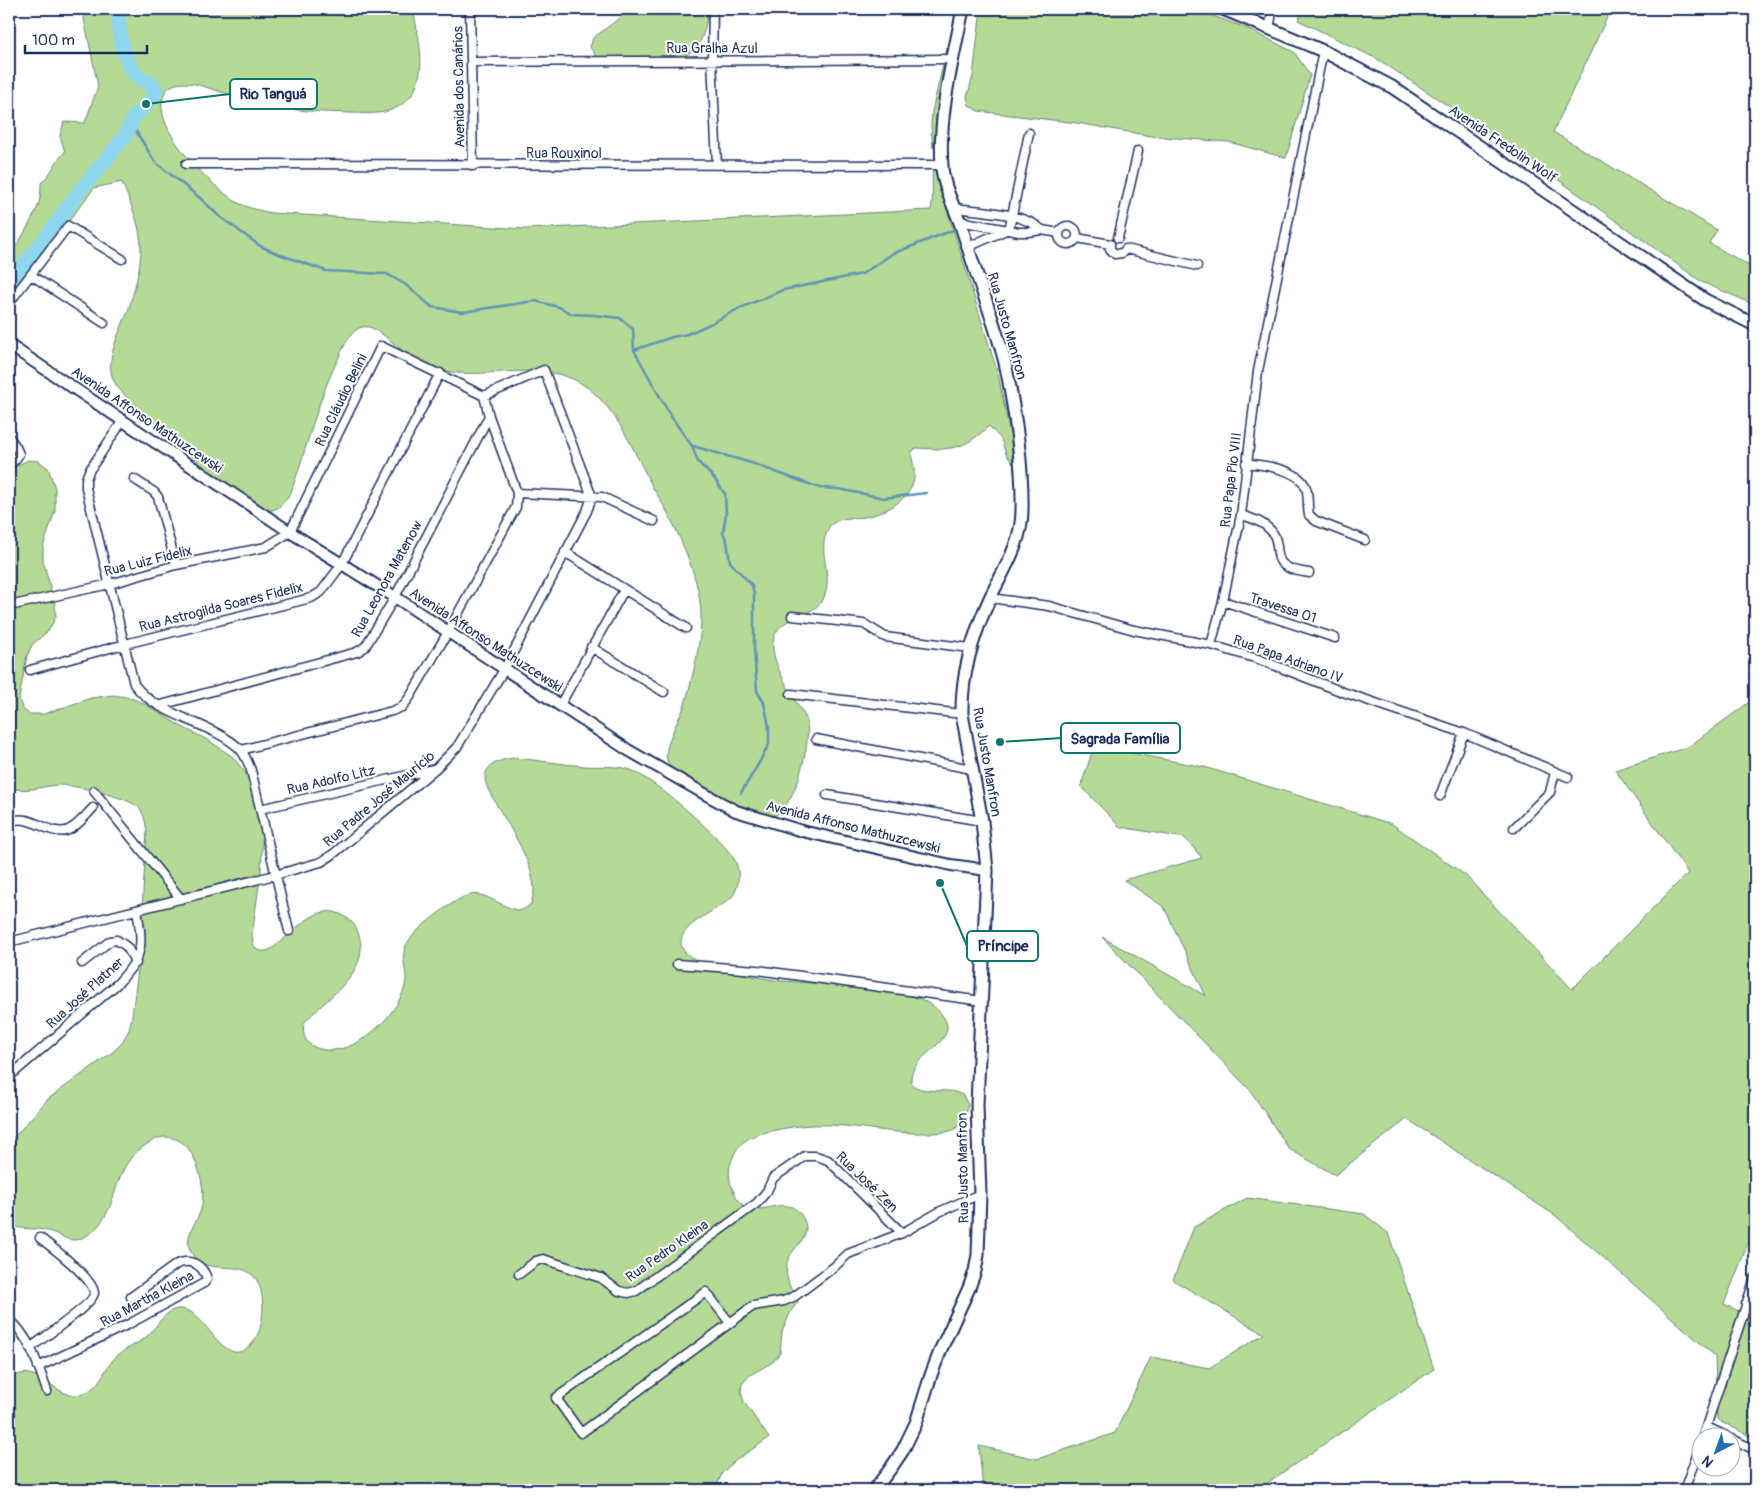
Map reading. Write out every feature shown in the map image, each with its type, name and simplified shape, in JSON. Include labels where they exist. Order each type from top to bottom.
[{"type":"main road","name":"Rua Justo Manfron","points":[[874,1490],[899,1456],[916,1423],[930,1375],[975,1271],[978,1255],[980,1194],[977,1105],[988,870],[982,821],[962,714],[963,682],[970,648],[990,598],[1012,556],[1018,539],[1022,511],[1019,452],[1005,366],[968,247],[944,181],[942,165],[943,118],[962,9]]},
{"type":"main road","name":"Avenida Fredolin Wolf","points":[[1222,9],[1322,51],[1392,87],[1705,300],[1755,325]]},
{"type":"street","name":"Avenida dos Canários","points":[[470,9],[473,166]]},
{"type":"street","points":[[713,9],[712,60],[717,166]]},
{"type":"street","points":[[1269,28],[1273,9]]},
{"type":"street","name":"Rua Papa Pio VIII","points":[[1211,646],[1223,602],[1241,515],[1258,371],[1322,51]]},
{"type":"street","name":"Rua Gralha Azul","points":[[472,62],[953,59]]},
{"type":"street","points":[[968,247],[1008,230],[1029,134]]},
{"type":"street","points":[[1118,238],[1138,151]]},
{"type":"street","name":"Rua Rouxinol","points":[[186,164],[473,166],[942,165]]},
{"type":"street","points":[[954,208],[1012,217],[1032,222],[1042,230]]},
{"type":"street","points":[[959,221],[1008,230],[1028,232],[1042,230],[1059,233]]},
{"type":"street","points":[[9,303],[68,226],[122,259]]},
{"type":"street","points":[[1070,226],[1076,232],[1077,238],[1072,244],[1066,244],[1061,241],[1059,233],[1064,227],[1070,226]]},
{"type":"street","points":[[1077,238],[1110,244]]},
{"type":"street","points":[[1126,249],[1125,241],[1118,238],[1113,239],[1110,244],[1111,251],[1115,254],[1126,249],[1197,266]]},
{"type":"street","points":[[31,275],[104,323]]},
{"type":"street","name":"Avenida Affonso Mathuzcewski","points":[[9,344],[290,532],[505,668],[628,750],[703,794],[736,811],[802,831],[951,865],[988,870]]},
{"type":"street","name":"Rua Cláudio Belini","points":[[290,532],[381,346],[484,396]]},
{"type":"street","points":[[241,750],[392,711],[402,707],[410,697],[448,632],[516,507],[517,493],[489,416],[484,396],[544,370],[592,497]]},
{"type":"street","name":"Rua Astrogilda Soares Fidelix","points":[[30,670],[125,644],[311,598],[321,592],[342,564],[440,373]]},
{"type":"street","name":"Rua Leonora Matenow","points":[[161,706],[357,652],[365,647],[394,597],[489,416]]},
{"type":"street","points":[[123,420],[86,479],[86,488],[134,684],[145,696],[161,706],[226,739],[241,750],[251,770],[289,931]]},
{"type":"street","points":[[9,437],[19,454],[9,465]]},
{"type":"street","points":[[1246,464],[1275,466],[1302,481],[1306,488],[1309,516],[1316,521],[1365,540]]},
{"type":"street","points":[[134,479],[154,492],[158,497],[176,565]]},
{"type":"street","points":[[517,493],[608,499],[654,521]]},
{"type":"street","name":"Rua Padre José Maurício","points":[[9,942],[275,875],[321,862],[332,855],[436,768],[457,747],[505,668],[588,511],[592,497]]},
{"type":"street","points":[[1241,515],[1265,525],[1274,534],[1278,557],[1283,564],[1291,570],[1309,573]]},
{"type":"street","name":"Rua Luiz Fidelix","points":[[9,606],[110,584],[176,565],[266,547],[290,532]]},
{"type":"street","points":[[565,552],[686,628]]},
{"type":"street","points":[[560,705],[624,590]]},
{"type":"street","name":"Rua Papa Adriano IV","points":[[990,598],[1049,606],[1134,630],[1211,646],[1258,659],[1343,692],[1464,733],[1568,777]]},
{"type":"street","name":"Travessa 01","points":[[1223,602],[1335,638]]},
{"type":"street","points":[[792,616],[864,624],[885,637],[970,648]]},
{"type":"street","points":[[591,647],[664,692]]},
{"type":"street","points":[[791,694],[962,714]]},
{"type":"street","points":[[1440,796],[1464,733]]},
{"type":"street","points":[[816,739],[972,769]]},
{"type":"street","name":"Rua Adolfo Litz","points":[[260,809],[436,768]]},
{"type":"street","points":[[1514,828],[1550,792],[1555,772]]},
{"type":"street","points":[[94,791],[181,899]]},
{"type":"street","points":[[827,795],[982,821]]},
{"type":"street","points":[[9,822],[20,818],[59,831],[66,830],[72,828],[93,808]]},
{"type":"street","name":"Rua José Platner","points":[[9,1077],[117,984],[136,963],[141,946],[137,910]]},
{"type":"street","points":[[82,963],[110,941],[118,940],[127,947],[136,963]]},
{"type":"street","points":[[677,964],[756,970],[982,1001]]},
{"type":"street","name":"Rua José Zen","points":[[767,1191],[773,1178],[805,1156],[816,1156],[828,1160],[902,1233]]},
{"type":"street","name":"Rua Pedro Kleina","points":[[519,1274],[536,1261],[543,1259],[601,1278],[619,1291],[628,1293],[636,1291],[757,1203],[767,1191]]},
{"type":"street","points":[[730,1323],[706,1292],[556,1398],[581,1434],[753,1306],[784,1301],[794,1296],[843,1257],[902,1233],[941,1211],[980,1194]]},
{"type":"street","points":[[30,1348],[83,1308],[94,1297],[95,1291],[77,1268],[40,1238]]},
{"type":"street","name":"Rua Martha Kleina","points":[[38,1367],[114,1332],[204,1283],[207,1279],[205,1271],[196,1264],[184,1261],[131,1297]]},
{"type":"street","points":[[1707,1426],[1755,1278]]},
{"type":"street","points":[[1746,1304],[1755,1308]]},
{"type":"street","points":[[9,1318],[21,1331],[30,1348],[47,1391]]},
{"type":"street","points":[[1742,1444],[1755,1450]]},
{"type":"street","points":[[1684,1490],[1692,1468]]},
{"type":"green space","points":[[82,9],[413,9],[421,61],[418,81],[410,97],[401,105],[391,110],[381,113],[365,113],[295,110],[262,104],[196,84],[175,84],[165,92],[162,106],[165,121],[173,137],[197,168],[235,201],[248,207],[271,213],[525,229],[931,210],[933,164],[998,374],[1011,438],[1013,464],[1006,454],[1001,439],[989,426],[971,440],[956,447],[947,449],[916,448],[911,453],[914,480],[910,490],[900,501],[879,513],[865,517],[839,520],[830,527],[824,546],[827,589],[824,597],[812,610],[781,626],[773,642],[773,650],[778,667],[806,718],[808,732],[800,773],[789,800],[783,809],[775,815],[769,816],[752,814],[681,776],[671,767],[667,760],[667,747],[685,704],[698,651],[701,619],[698,591],[689,561],[677,532],[630,443],[608,408],[588,388],[574,379],[558,374],[525,371],[458,373],[433,368],[416,361],[372,328],[360,328],[348,340],[331,375],[318,408],[291,492],[279,507],[274,510],[262,510],[235,494],[131,401],[119,388],[112,376],[111,360],[118,334],[135,288],[141,248],[137,223],[122,182],[94,188],[9,300],[9,254],[21,238],[36,211],[41,183],[65,152],[60,136],[64,122],[85,123],[98,86]]},
{"type":"green space","points":[[632,9],[708,9],[700,42],[691,52],[684,56],[607,60],[596,56],[590,47],[593,38]]},
{"type":"green space","points":[[981,9],[1194,9],[1246,28],[1294,52],[1310,75],[1286,158],[1229,142],[1151,136],[1077,123],[978,111],[969,105],[967,97],[973,76]]},
{"type":"green space","points":[[1305,9],[1611,9],[1553,132],[1717,230],[1709,243],[1755,269],[1755,305],[1702,282],[1536,164],[1379,60],[1298,20]]},
{"type":"green space","points":[[947,48],[945,59],[933,148],[932,111]]},
{"type":"green space","points":[[28,460],[39,461],[48,468],[55,488],[55,511],[43,547],[43,561],[55,604],[56,616],[49,630],[32,645],[27,656],[19,698],[22,708],[29,714],[44,714],[91,698],[114,695],[131,698],[208,740],[233,757],[252,783],[263,826],[261,871],[252,935],[253,944],[257,950],[267,951],[271,949],[308,919],[324,912],[343,915],[357,930],[361,945],[360,958],[354,970],[336,993],[304,1023],[304,1036],[311,1045],[320,1049],[333,1050],[346,1047],[359,1041],[383,1022],[393,1010],[405,986],[404,953],[408,942],[423,925],[452,903],[465,896],[478,895],[518,910],[523,910],[531,904],[534,889],[533,879],[526,857],[488,790],[485,779],[488,770],[495,763],[514,758],[584,766],[620,767],[631,770],[641,775],[672,798],[720,841],[736,863],[737,885],[732,897],[696,921],[682,936],[681,945],[690,957],[706,965],[771,979],[890,990],[923,1001],[935,1007],[942,1015],[947,1024],[946,1032],[942,1040],[913,1069],[911,1080],[913,1085],[920,1089],[952,1091],[963,1095],[968,1105],[965,1121],[954,1129],[940,1133],[915,1133],[817,1125],[779,1129],[754,1136],[743,1142],[731,1161],[729,1178],[740,1202],[749,1208],[758,1209],[788,1206],[796,1210],[804,1220],[806,1232],[787,1263],[787,1279],[798,1302],[791,1311],[782,1332],[780,1353],[773,1362],[750,1375],[742,1384],[741,1391],[744,1402],[769,1438],[736,1460],[722,1473],[717,1486],[723,1490],[107,1490],[102,1485],[55,1490],[9,1490],[9,1380],[19,1374],[28,1374],[64,1392],[73,1395],[82,1394],[97,1384],[117,1356],[146,1337],[171,1311],[181,1309],[189,1311],[204,1324],[218,1341],[234,1352],[244,1350],[254,1341],[263,1314],[260,1286],[249,1272],[241,1269],[204,1264],[196,1259],[190,1250],[190,1234],[201,1209],[202,1187],[197,1164],[190,1151],[183,1143],[174,1138],[158,1138],[136,1152],[121,1174],[102,1222],[86,1236],[71,1240],[48,1231],[9,1224],[9,1143],[48,1099],[114,1051],[121,1044],[129,1030],[138,970],[147,831],[140,809],[112,795],[59,785],[29,789],[9,789],[9,470]]},
{"type":"green space","points":[[1755,698],[1755,1226],[1724,1304],[1755,1319],[1755,1439],[1742,1432],[1742,1426],[1730,1426],[1717,1419],[1715,1356],[1556,1216],[1407,1119],[1335,1175],[1289,1149],[1250,1090],[1102,937],[1206,996],[1164,907],[1124,880],[1202,858],[1185,838],[1120,827],[1081,786],[1094,746],[1204,767],[1392,824],[1465,875],[1572,989],[1688,873],[1615,770],[1688,747]]},
{"type":"green space","points":[[1247,1198],[1364,1214],[1388,1233],[1434,1369],[1257,1490],[983,1490],[979,1446],[1037,1459],[1115,1433],[1151,1357],[1209,1368],[1264,1334],[1173,1280],[1194,1227]]},
{"type":"waterway","points":[[9,283],[45,239],[78,193],[124,138],[134,117],[151,99],[156,89],[152,84],[137,76],[128,63],[120,35],[119,9]]},
{"type":"waterway","points":[[131,123],[155,162],[200,198],[219,216],[260,246],[276,253],[326,271],[387,274],[406,285],[432,307],[462,312],[535,301],[559,307],[572,314],[620,318],[633,329],[634,350],[670,415],[692,446],[698,462],[714,478],[725,494],[726,513],[723,533],[727,541],[730,562],[752,585],[754,594],[754,649],[757,691],[764,703],[769,726],[769,744],[741,793]]},
{"type":"waterway","points":[[634,350],[687,334],[783,290],[862,274],[892,254],[953,230]]},
{"type":"waterway","points":[[693,446],[751,463],[820,488],[838,489],[884,498],[926,493]]},
{"type":"place","name":"Rio Tanguá","points":[[146,104]]},
{"type":"place","name":"Sagrada Família","points":[[1000,742]]},
{"type":"place","name":"Príncipe","points":[[940,883]]}]
